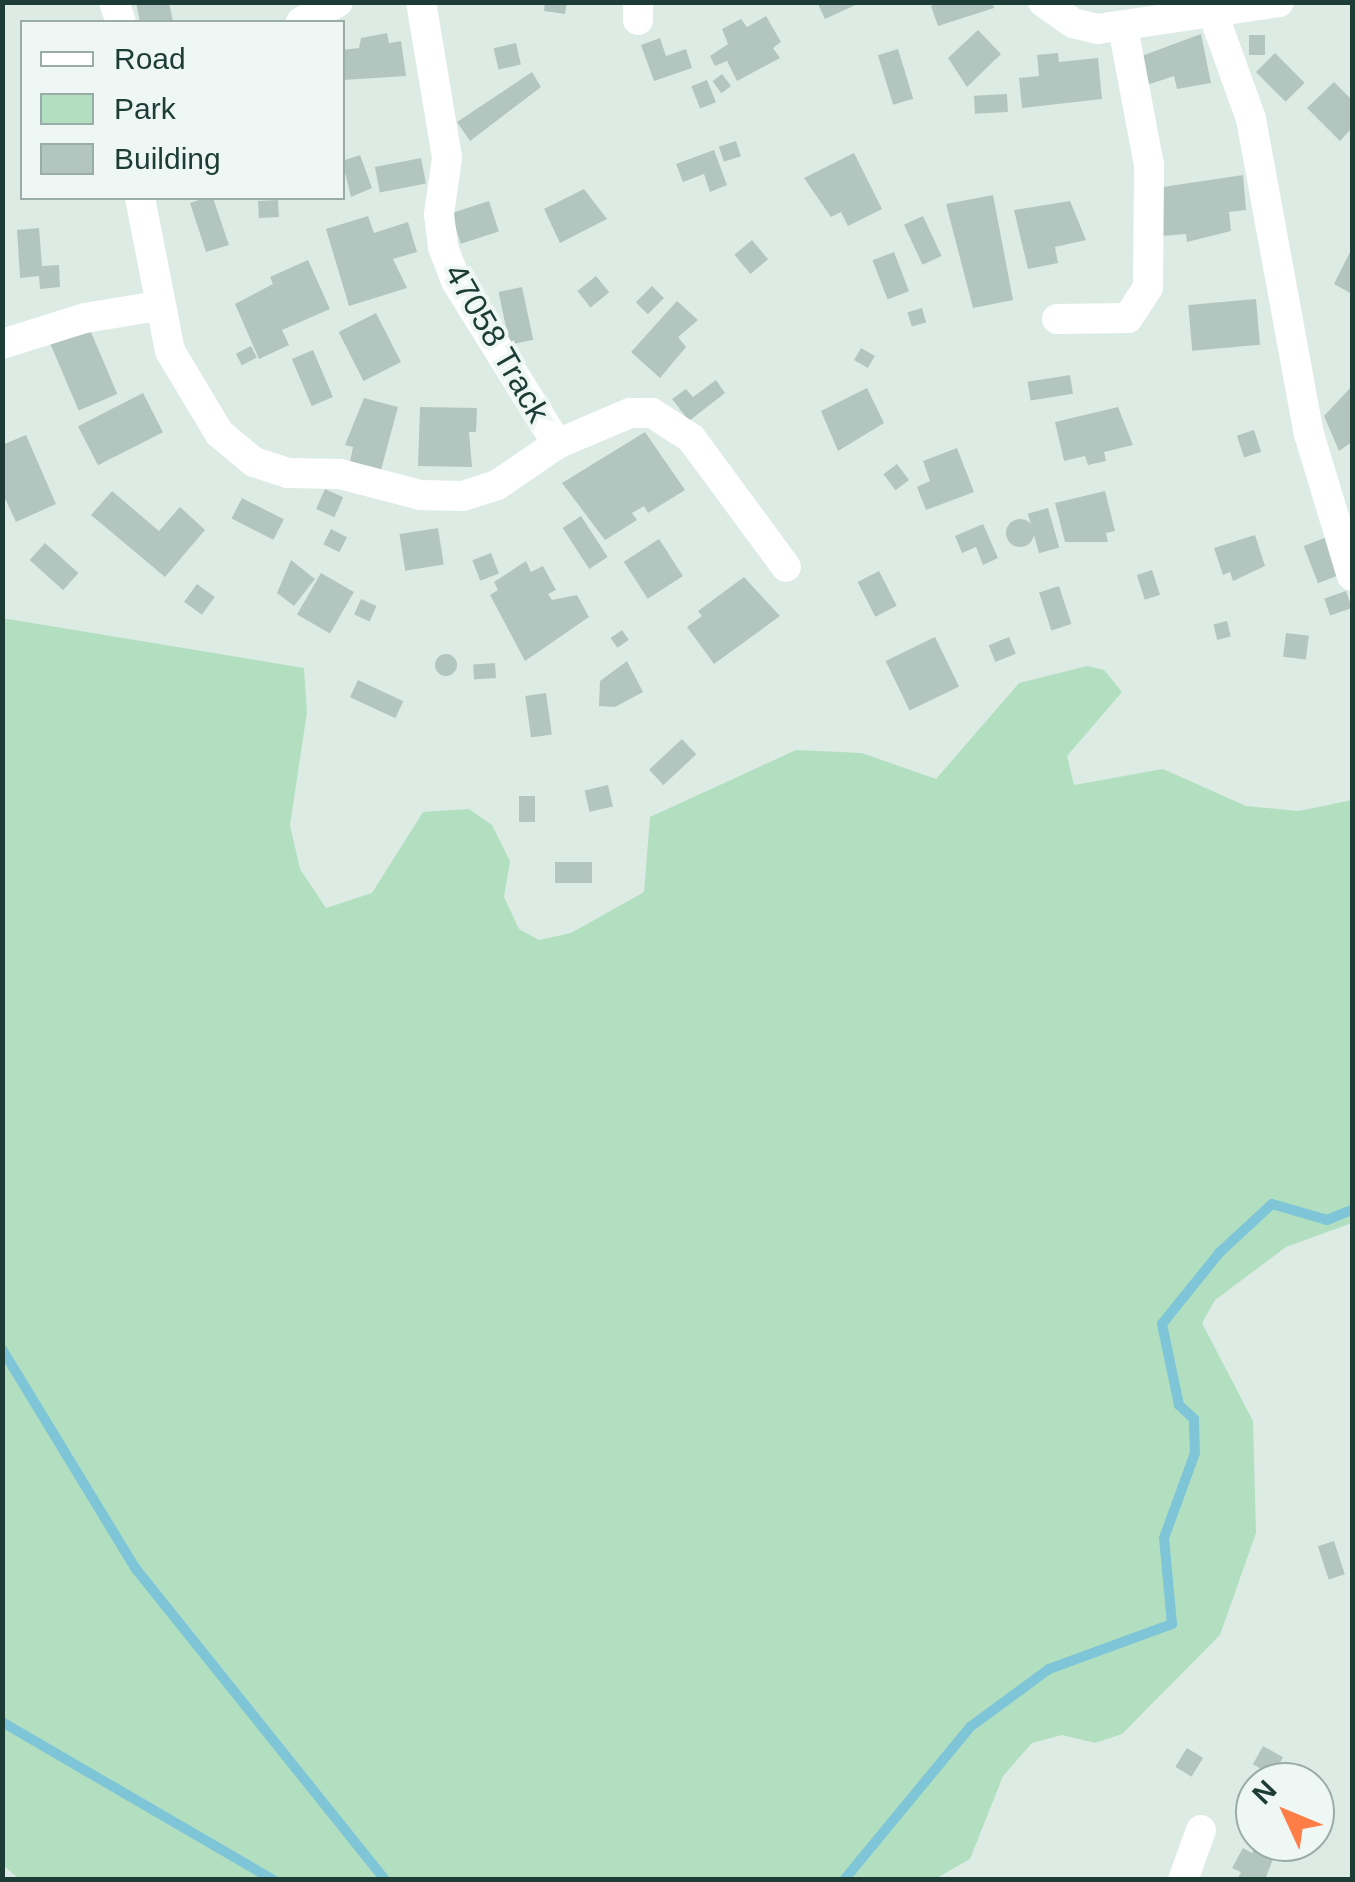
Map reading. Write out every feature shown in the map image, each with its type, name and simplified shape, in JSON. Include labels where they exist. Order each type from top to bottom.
[{"type":"street","points":[[305,20],[338,2]]},
{"type":"street","name":"47058 Track","points":[[421,2],[447,158],[439,214],[442,247],[456,282],[557,444]]},
{"type":"street","points":[[1043,2],[1072,23],[1123,27],[1214,16],[1279,2]]},
{"type":"street","points":[[1214,16],[1251,118],[1309,434],[1352,576]]},
{"type":"street","points":[[1056,319],[1128,318],[1142,304],[1148,287],[1150,166],[1123,27]]},
{"type":"street","points":[[140,200],[158,306],[170,351],[192,396],[219,432],[272,470],[340,474],[420,494],[463,496],[497,486],[557,444],[630,413],[652,413],[676,425],[786,566]]},
{"type":"street","points":[[2,344],[85,318],[158,306]]},
{"type":"street","points":[[1183,1880],[1201,1830]]},
{"type":"green space","points":[[2,618],[304,668],[307,712],[290,825],[300,869],[326,908],[372,893],[423,812],[469,809],[492,825],[510,861],[504,897],[519,929],[539,940],[571,933],[644,892],[650,817],[796,750],[862,753],[936,779],[1019,683],[1087,666],[1104,670],[1122,692],[1067,756],[1074,785],[1163,769],[1246,806],[1299,811],[1352,800],[1352,1223],[1286,1247],[1215,1300],[1202,1323],[1253,1421],[1256,1533],[1220,1635],[1122,1734],[1095,1743],[1062,1735],[1032,1743],[1003,1776],[970,1859],[935,1879],[20,1880],[3,1865]]},
{"type":"building","points":[[136,2],[169,2],[173,20],[140,20]]},
{"type":"building","points":[[545,2],[567,2],[565,14],[544,11]]},
{"type":"building","points":[[817,2],[862,2],[825,19]]},
{"type":"building","points":[[943,2],[992,2],[994,8],[938,26],[931,6]]},
{"type":"building","points":[[766,16],[781,42],[773,48],[780,58],[737,81],[727,61],[715,66],[710,56],[728,44],[722,29],[741,19],[747,27]]},
{"type":"building","points":[[978,30],[1001,54],[967,87],[948,58]]},
{"type":"building","points":[[387,33],[389,43],[401,41],[406,76],[345,80],[345,50],[359,48],[361,38]]},
{"type":"building","points":[[1201,34],[1211,83],[1177,89],[1174,76],[1144,86],[1136,58]]},
{"type":"building","points":[[1249,35],[1265,35],[1265,55],[1249,55]]},
{"type":"building","points":[[660,38],[666,56],[686,49],[692,68],[654,81],[641,45]]},
{"type":"building","points":[[516,43],[521,64],[499,70],[494,48]]},
{"type":"building","points":[[898,49],[913,99],[893,105],[878,55]]},
{"type":"building","points":[[1058,53],[1059,62],[1098,58],[1102,99],[1022,108],[1019,78],[1039,76],[1037,55]]},
{"type":"building","points":[[1275,53],[1305,83],[1286,102],[1256,72]]},
{"type":"building","points":[[532,72],[541,87],[470,141],[457,122]]},
{"type":"building","points":[[722,74],[731,86],[721,93],[712,81]]},
{"type":"building","points":[[707,80],[716,102],[700,109],[691,86]]},
{"type":"building","points":[[1334,82],[1352,100],[1352,128],[1340,141],[1307,108]]},
{"type":"building","points":[[1007,94],[1008,112],[975,114],[974,96]]},
{"type":"building","points":[[736,141],[741,156],[724,162],[719,147]]},
{"type":"building","points":[[714,150],[727,185],[710,192],[704,174],[683,182],[676,164]]},
{"type":"building","points":[[854,153],[882,209],[848,226],[841,212],[831,217],[804,178]]},
{"type":"building","points":[[360,155],[372,188],[351,197],[345,160]]},
{"type":"building","points":[[421,158],[426,184],[380,192],[375,167]]},
{"type":"building","points":[[1243,175],[1246,210],[1229,212],[1231,231],[1187,242],[1186,234],[1161,236],[1156,188]]},
{"type":"building","points":[[584,189],[607,219],[560,243],[544,209]]},
{"type":"building","points":[[993,195],[1013,300],[973,308],[946,204]]},
{"type":"building","points":[[214,200],[229,245],[206,252],[190,203]]},
{"type":"building","points":[[278,200],[279,217],[259,218],[258,201]]},
{"type":"building","points":[[489,201],[499,231],[461,244],[451,213]]},
{"type":"building","points":[[1070,201],[1086,240],[1055,247],[1058,263],[1028,269],[1014,210]]},
{"type":"building","points":[[368,216],[374,233],[408,222],[417,252],[393,259],[407,288],[349,306],[326,229]]},
{"type":"building","points":[[923,216],[942,256],[923,265],[904,225]]},
{"type":"building","points":[[39,228],[42,266],[59,265],[60,287],[40,289],[39,276],[20,278],[17,230]]},
{"type":"building","points":[[752,240],[768,259],[750,274],[734,255]]},
{"type":"building","points":[[1352,248],[1352,294],[1334,284]]},
{"type":"building","points":[[894,252],[909,291],[888,299],[873,260]]},
{"type":"building","points":[[308,260],[330,309],[282,330],[289,345],[259,359],[235,304],[273,284],[270,277]]},
{"type":"building","points":[[596,276],[609,292],[591,307],[577,291]]},
{"type":"building","points":[[652,286],[664,298],[648,314],[636,302]]},
{"type":"building","points":[[522,287],[533,340],[510,345],[499,292]]},
{"type":"building","points":[[1256,299],[1260,345],[1192,351],[1188,305]]},
{"type":"building","points":[[677,301],[698,320],[678,337],[686,347],[660,378],[631,352]]},
{"type":"building","points":[[922,308],[926,322],[912,327],[908,312]]},
{"type":"building","points":[[376,313],[401,362],[364,381],[339,332]]},
{"type":"building","points":[[88,325],[117,394],[79,410],[49,341]]},
{"type":"building","points":[[251,346],[257,358],[242,365],[236,354]]},
{"type":"building","points":[[861,348],[875,356],[868,368],[854,360]]},
{"type":"building","points":[[313,350],[333,397],[312,406],[292,359]]},
{"type":"building","points":[[1070,375],[1073,394],[1031,400],[1028,382]]},
{"type":"building","points":[[716,380],[725,393],[689,421],[672,399],[686,389],[693,397]]},
{"type":"building","points":[[1352,386],[1352,442],[1339,451],[1324,416]]},
{"type":"building","points":[[867,388],[884,423],[838,451],[821,411]]},
{"type":"building","points":[[143,393],[163,432],[98,465],[78,426]]},
{"type":"building","points":[[364,398],[398,407],[381,470],[350,462],[353,447],[345,445]]},
{"type":"building","points":[[420,407],[477,408],[476,432],[469,432],[472,467],[418,466]]},
{"type":"building","points":[[1118,407],[1133,445],[1104,452],[1106,461],[1088,465],[1085,456],[1064,461],[1055,422]]},
{"type":"building","points":[[1254,430],[1261,452],[1244,457],[1237,436]]},
{"type":"building","points":[[645,432],[685,490],[648,513],[644,506],[632,513],[637,520],[605,540],[562,483]]},
{"type":"building","points":[[26,435],[56,504],[16,522],[2,492],[2,445]]},
{"type":"building","points":[[957,448],[974,492],[926,510],[917,487],[930,481],[923,461]]},
{"type":"building","points":[[897,464],[909,480],[895,490],[883,474]]},
{"type":"building","points":[[325,489],[343,497],[334,517],[316,509]]},
{"type":"building","points":[[112,491],[159,531],[180,507],[205,530],[165,577],[91,515]]},
{"type":"building","points":[[1105,491],[1115,531],[1106,533],[1108,542],[1065,542],[1055,503]]},
{"type":"building","points":[[242,498],[284,519],[273,540],[232,518]]},
{"type":"building","points":[[1048,508],[1059,547],[1039,553],[1028,514]]},
{"type":"building","points":[[581,516],[608,557],[589,569],[563,528]]},
{"type":"building","points":[[1020,519],[1030,523],[1034,533],[1030,543],[1020,547],[1010,543],[1006,533],[1010,523]]},
{"type":"building","points":[[983,524],[998,558],[983,565],[976,547],[962,553],[955,536]]},
{"type":"building","points":[[438,528],[444,565],[405,571],[399,534]]},
{"type":"building","points":[[331,529],[347,537],[339,552],[323,544]]},
{"type":"building","points":[[1255,535],[1265,566],[1233,581],[1230,572],[1223,575],[1214,548]]},
{"type":"building","points":[[1327,537],[1341,574],[1318,583],[1304,546]]},
{"type":"building","points":[[659,539],[683,576],[648,599],[624,562]]},
{"type":"building","points":[[45,543],[78,573],[63,590],[30,560]]},
{"type":"building","points":[[491,553],[499,574],[480,581],[472,560]]},
{"type":"building","points":[[291,560],[315,579],[294,606],[277,593]]},
{"type":"building","points":[[526,561],[531,572],[543,566],[556,590],[548,594],[552,600],[577,595],[589,617],[525,661],[490,595],[498,590],[494,582]]},
{"type":"building","points":[[1152,570],[1160,595],[1145,600],[1137,575]]},
{"type":"building","points":[[879,571],[897,606],[875,617],[858,582]]},
{"type":"building","points":[[321,573],[354,592],[330,634],[297,615]]},
{"type":"building","points":[[744,577],[780,616],[714,664],[687,627],[702,616],[698,611]]},
{"type":"building","points":[[197,584],[215,597],[202,615],[184,602]]},
{"type":"building","points":[[1059,586],[1071,624],[1051,631],[1039,592]]},
{"type":"building","points":[[1346,591],[1352,608],[1330,616],[1324,598]]},
{"type":"building","points":[[361,599],[377,606],[370,621],[354,615]]},
{"type":"building","points":[[1227,621],[1231,637],[1217,640],[1213,624]]},
{"type":"building","points":[[622,630],[629,640],[617,648],[611,638]]},
{"type":"building","points":[[1286,633],[1309,636],[1306,660],[1283,657]]},
{"type":"building","points":[[935,637],[959,686],[910,711],[886,661]]},
{"type":"building","points":[[1009,637],[1016,654],[995,662],[989,645]]},
{"type":"building","points":[[442,654],[450,654],[457,665],[450,676],[442,676],[435,669],[435,661]]},
{"type":"building","points":[[627,661],[643,692],[615,707],[599,706],[600,681]]},
{"type":"building","points":[[495,663],[496,678],[474,679],[473,665]]},
{"type":"building","points":[[358,680],[403,701],[395,718],[350,697]]},
{"type":"building","points":[[546,693],[552,735],[531,738],[525,696]]},
{"type":"building","points":[[682,739],[696,754],[663,785],[649,770]]},
{"type":"building","points":[[608,785],[613,806],[590,812],[585,790]]},
{"type":"building","points":[[519,796],[535,796],[535,822],[519,822]]},
{"type":"building","points":[[555,862],[592,862],[592,883],[555,883]]},
{"type":"building","points":[[1334,1541],[1345,1574],[1329,1580],[1318,1546]]},
{"type":"building","points":[[1263,1746],[1283,1757],[1280,1762],[1254,1762]]},
{"type":"building","points":[[1187,1748],[1203,1758],[1191,1777],[1175,1767]]},
{"type":"building","points":[[1235,1862],[1272,1862],[1265,1880],[1237,1880],[1241,1872],[1232,1868]]},
{"type":"waterway","points":[[844,1880],[970,1727],[1049,1669],[1172,1624],[1164,1538],[1195,1453],[1194,1419],[1179,1405],[1162,1324],[1219,1253],[1272,1204],[1327,1220],[1352,1210]]},
{"type":"waterway","points":[[2,1349],[136,1569],[385,1880]]},
{"type":"waterway","points":[[2,1722],[274,1880]]}]
